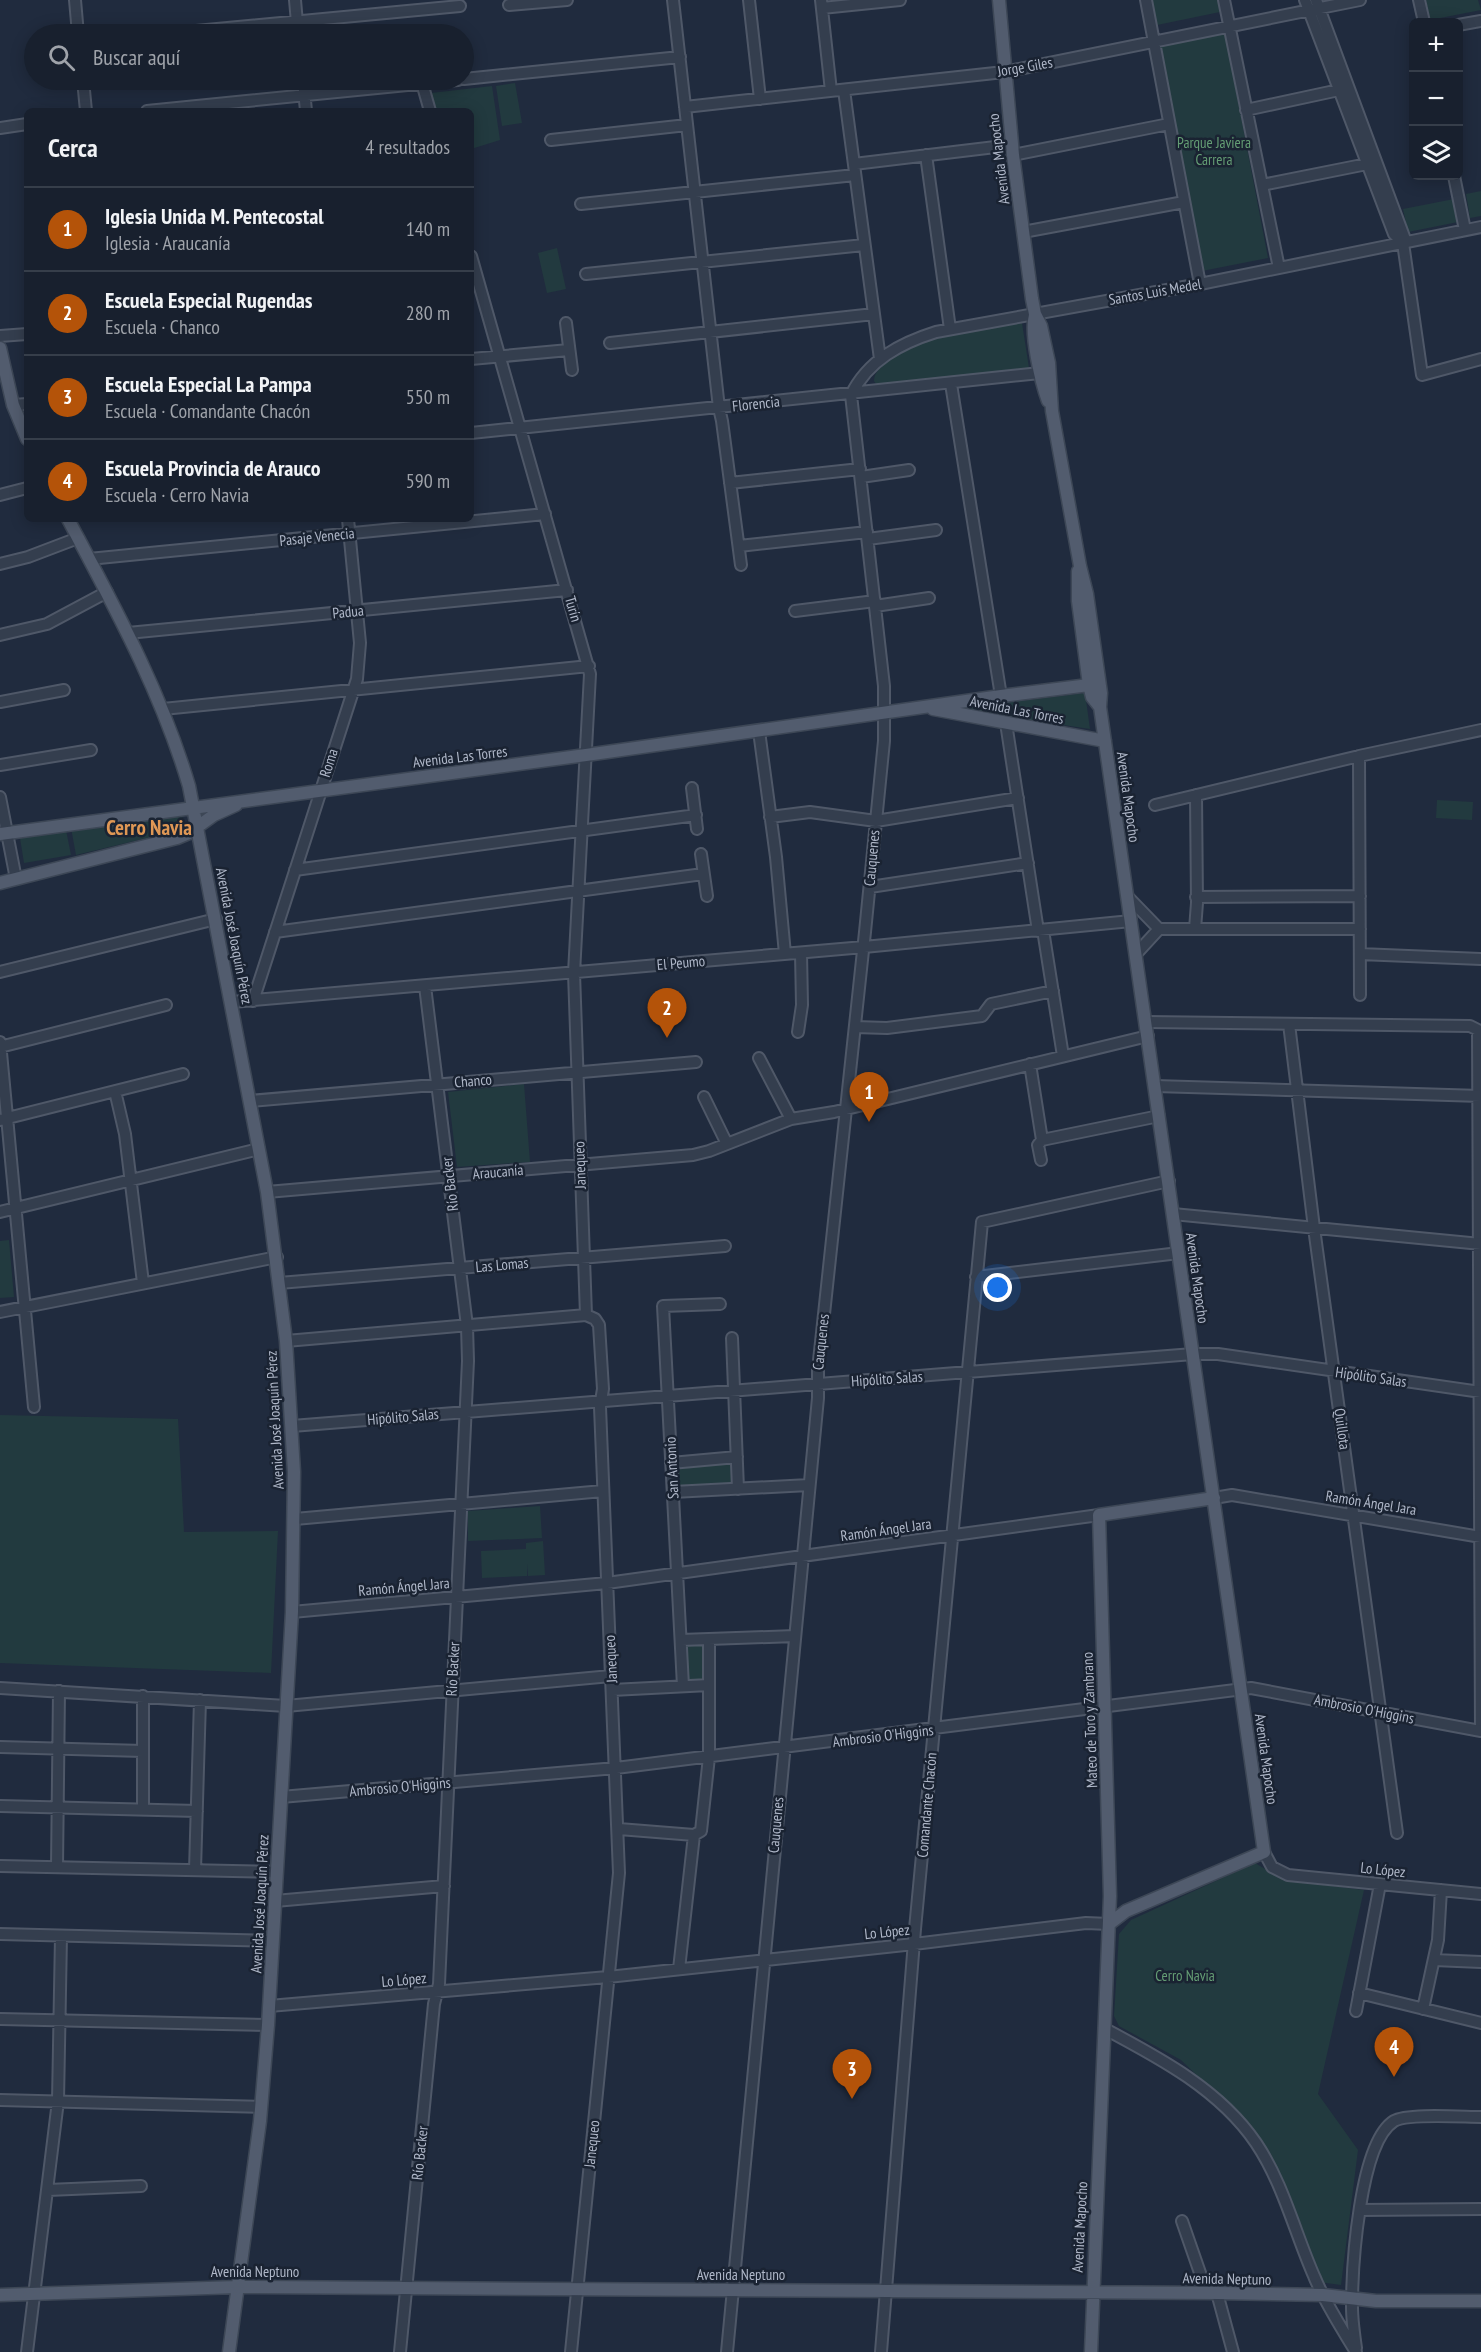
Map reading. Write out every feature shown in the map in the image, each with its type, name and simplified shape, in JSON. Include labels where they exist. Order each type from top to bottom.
[{"type":"main road","name":"Avenida Mapocho","points":[[999,0],[1004,72],[1023,232],[1035,314],[1041,326],[1052,411],[1087,594],[1100,680],[1100,707],[1264,1852]]},
{"type":"main road","points":[[0,348],[5,392],[24,432]]},
{"type":"main road","name":"Avenida José Joaquín Pérez","points":[[70,522],[128,633],[163,709],[184,767],[195,807],[267,1192],[286,1341],[292,1426],[294,1520],[292,1612],[268,2025],[261,2108],[229,2352]]},
{"type":"main road","name":"Avenida Mapocho","points":[[1080,566],[1077,590],[1089,685],[1092,697],[1100,707]]},
{"type":"main road","name":"Avenida Las Torres","points":[[4,833],[1089,685]]},
{"type":"main road","name":"Avenida Las Torres","points":[[923,707],[1105,741]]},
{"type":"main road","points":[[0,883],[177,838],[221,812],[254,799]]},
{"type":"main road","name":"Ramón Ángel Jara","points":[[1099,1515],[1214,1498]]},
{"type":"main road","name":"Mateo de Toro y Zambrano","points":[[1099,1515],[1109,1924]]},
{"type":"main road","points":[[1109,1924],[1126,1911],[1264,1852]]},
{"type":"main road","points":[[1110,1896],[1126,1911]]},
{"type":"main road","name":"Avenida Mapocho","points":[[1091,2352],[1109,1924]]},
{"type":"main road","name":"Avenida Neptuno","points":[[0,2295],[237,2287],[1212,2293],[1323,2295],[1352,2299],[1481,2301]]},
{"type":"street","points":[[75,0],[77,24]]},
{"type":"street","points":[[295,0],[297,22]]},
{"type":"street","points":[[509,5],[567,0]]},
{"type":"street","points":[[673,0],[719,408],[741,565]]},
{"type":"street","points":[[749,0],[760,99]]},
{"type":"street","points":[[831,91],[822,4],[900,0]]},
{"type":"street","points":[[1146,0],[1200,284]]},
{"type":"street","points":[[1224,0],[1279,268]]},
{"type":"street","name":"Jorge Giles","points":[[685,107],[1004,72],[1230,27],[1312,5],[1360,0]]},
{"type":"street","points":[[1419,0],[1423,18]]},
{"type":"street","points":[[275,24],[460,3],[462,19]]},
{"type":"street","points":[[1312,5],[1340,90],[1394,234],[1404,242]]},
{"type":"street","points":[[1312,5],[1404,242],[1422,375],[1481,359]]},
{"type":"street","points":[[1463,24],[1481,21]]},
{"type":"street","points":[[474,78],[680,57]]},
{"type":"street","points":[[84,90],[86,108]]},
{"type":"street","points":[[304,90],[306,108]]},
{"type":"street","points":[[177,108],[354,90]]},
{"type":"street","points":[[424,90],[429,108]]},
{"type":"street","points":[[844,90],[880,359]]},
{"type":"street","points":[[1246,110],[1340,90]]},
{"type":"street","points":[[0,128],[24,124]]},
{"type":"street","points":[[581,204],[695,192],[854,170],[926,155],[1013,150],[1169,124]]},
{"type":"street","points":[[551,140],[687,125]]},
{"type":"street","points":[[926,155],[950,329]]},
{"type":"street","points":[[1262,185],[1367,164]]},
{"type":"street","points":[[1456,180],[1465,230]]},
{"type":"street","points":[[1023,232],[1184,202]]},
{"type":"street","name":"Santos Luis Medel","points":[[851,394],[861,377],[880,359],[911,341],[950,329],[1200,284],[1481,227]]},
{"type":"street","points":[[586,274],[864,245]]},
{"type":"street","name":"Turín","points":[[476,290],[500,356],[589,666],[591,688],[573,973]]},
{"type":"street","points":[[610,343],[874,314]]},
{"type":"street","points":[[566,322],[572,370]]},
{"type":"street","points":[[0,336],[24,333]]},
{"type":"street","points":[[474,359],[569,350]]},
{"type":"street","name":"Florencia","points":[[474,433],[951,384],[1045,368]]},
{"type":"street","points":[[951,384],[1000,696]]},
{"type":"street","name":"Cauquenes","points":[[727,2352],[818,1384],[870,887],[885,713],[868,535],[851,394]]},
{"type":"street","points":[[13,405],[24,404]]},
{"type":"street","points":[[730,483],[909,470]]},
{"type":"street","points":[[0,495],[24,489]]},
{"type":"street","name":"Pasaje Venecia","points":[[474,521],[545,514]]},
{"type":"street","name":"Roma","points":[[253,1000],[354,690],[360,657],[358,611],[348,522]]},
{"type":"street","name":"Pasaje Venecia","points":[[89,559],[467,522]]},
{"type":"street","points":[[739,546],[936,530]]},
{"type":"street","points":[[0,564],[28,557],[78,538]]},
{"type":"street","name":"Padua","points":[[128,633],[567,590]]},
{"type":"street","points":[[0,635],[47,624],[107,592]]},
{"type":"street","points":[[795,611],[929,598]]},
{"type":"street","points":[[163,709],[589,666]]},
{"type":"street","points":[[0,702],[64,690]]},
{"type":"street","points":[[1006,723],[1028,863],[1063,1056]]},
{"type":"street","points":[[1155,805],[1359,756],[1481,730]]},
{"type":"street","points":[[759,731],[785,954]]},
{"type":"street","points":[[0,765],[91,750]]},
{"type":"street","points":[[1359,756],[1360,995]]},
{"type":"street","points":[[692,788],[698,829]]},
{"type":"street","points":[[1194,929],[1196,795]]},
{"type":"street","points":[[0,797],[4,833],[16,879]]},
{"type":"street","points":[[770,817],[810,812],[876,821],[1018,798]]},
{"type":"street","points":[[295,870],[696,815]]},
{"type":"street","points":[[701,854],[706,896]]},
{"type":"street","points":[[870,887],[1028,863]]},
{"type":"street","points":[[275,932],[704,874]]},
{"type":"street","points":[[1196,897],[1360,896]]},
{"type":"street","points":[[1128,897],[1159,929],[1360,929]]},
{"type":"street","points":[[0,972],[216,919]]},
{"type":"street","name":"El Peumo","points":[[232,1002],[801,953],[1131,921]]},
{"type":"street","points":[[1136,954],[1159,929]]},
{"type":"street","points":[[798,1032],[802,1005],[801,953]]},
{"type":"street","points":[[1360,954],[1481,959]]},
{"type":"street","name":"Janequeo","points":[[571,2352],[619,1873],[619,1829],[603,1491],[601,1400],[603,1389],[599,1325],[592,1317],[586,1316],[573,973]]},
{"type":"street","name":"Río Backer","points":[[400,2352],[437,1992],[468,1361],[467,1326],[425,986]]},
{"type":"street","points":[[855,1027],[887,1028],[982,1016],[991,1004],[1053,991]]},
{"type":"street","points":[[34,1407],[16,1208],[4,1119],[0,1045],[166,1005]]},
{"type":"street","points":[[1146,1022],[1470,1026],[1476,1028],[1479,1035],[1480,1096],[1481,1731]]},
{"type":"street","name":"Quillota","points":[[1289,1024],[1314,1228],[1397,1833]]},
{"type":"street","name":"Araucanía","points":[[267,1192],[693,1155],[791,1119],[846,1109],[1148,1036]]},
{"type":"street","points":[[759,1058],[791,1119]]},
{"type":"street","name":"Chanco","points":[[250,1101],[696,1062]]},
{"type":"street","points":[[1030,1064],[1042,1140],[1039,1143],[1041,1160]]},
{"type":"street","points":[[4,1119],[183,1074]]},
{"type":"street","points":[[1155,1086],[1480,1096]]},
{"type":"street","points":[[115,1091],[125,1134],[143,1283]]},
{"type":"street","points":[[704,1097],[727,1144]]},
{"type":"street","points":[[1042,1140],[1159,1116]]},
{"type":"street","points":[[0,1212],[259,1149]]},
{"type":"street","name":"Comandante Chacón","points":[[881,2352],[914,1944],[981,1222],[1168,1181]]},
{"type":"street","points":[[1173,1214],[1480,1244]]},
{"type":"street","name":"Las Lomas","points":[[279,1284],[725,1246]]},
{"type":"street","points":[[976,1277],[1179,1253]]},
{"type":"street","points":[[0,1312],[277,1257]]},
{"type":"street","name":"San Antonio","points":[[683,1686],[663,1306],[720,1304]]},
{"type":"street","points":[[286,1341],[586,1316]]},
{"type":"street","points":[[732,1338],[738,1489]]},
{"type":"street","name":"Hipólito Salas","points":[[292,1426],[668,1394],[1193,1354],[1218,1354],[1480,1392]]},
{"type":"street","points":[[671,1463],[737,1457]]},
{"type":"street","points":[[673,1492],[809,1485]]},
{"type":"street","points":[[294,1520],[603,1491]]},
{"type":"street","name":"Ramón Ángel Jara","points":[[1214,1498],[1232,1496],[1480,1537]]},
{"type":"street","name":"Ramón Ángel Jara","points":[[292,1612],[607,1583],[1099,1515]]},
{"type":"street","points":[[681,1640],[795,1636]]},
{"type":"street","points":[[619,1829],[694,1835],[700,1833],[703,1827],[709,1757],[709,1640]]},
{"type":"street","points":[[0,1688],[286,1706],[611,1676]]},
{"type":"street","points":[[612,1690],[709,1685]]},
{"type":"street","name":"Ambrosio O'Higgins","points":[[281,1797],[616,1768],[1241,1689],[1264,1689],[1481,1731]]},
{"type":"street","points":[[57,1867],[59,1691]]},
{"type":"street","points":[[143,1696],[143,1810]]},
{"type":"street","points":[[195,1870],[200,1700]]},
{"type":"street","points":[[0,1747],[143,1751]]},
{"type":"street","points":[[0,1806],[197,1811]]},
{"type":"street","points":[[679,1969],[694,1835]]},
{"type":"street","name":"Lo López","points":[[1264,1852],[1272,1867],[1288,1875],[1481,1894]]},
{"type":"street","points":[[0,1866],[277,1872]]},
{"type":"street","points":[[1356,2011],[1380,1884]]},
{"type":"street","points":[[275,1901],[444,1886]]},
{"type":"street","points":[[1423,2009],[1440,1927],[1440,1890]]},
{"type":"street","name":"Lo López","points":[[269,2006],[608,1977],[1086,1923],[1109,1924]]},
{"type":"street","points":[[0,1934],[273,1941]]},
{"type":"street","points":[[27,2352],[58,2101],[61,1936]]},
{"type":"street","points":[[1434,1960],[1481,1962]]},
{"type":"street","points":[[1359,1993],[1481,2023]]},
{"type":"street","points":[[0,2019],[268,2025]]},
{"type":"street","points":[[1105,2029],[1157,2056],[1185,2074],[1249,2133],[1264,2156],[1276,2182],[1323,2295],[1356,2352]]},
{"type":"street","points":[[0,2100],[261,2108]]},
{"type":"street","points":[[1356,2352],[1352,2299],[1360,2210],[1372,2155],[1391,2123],[1406,2117],[1481,2117]]},
{"type":"street","points":[[48,2190],[141,2186]]},
{"type":"street","points":[[1360,2210],[1481,2209]]},
{"type":"street","points":[[1182,2221],[1212,2293],[1233,2352]]},
{"type":"green space","points":[[1152,0],[1218,0],[1220,12],[1157,25]]},
{"type":"green space","points":[[1426,0],[1478,0],[1481,10],[1440,18],[1430,18]]},
{"type":"green space","name":"Parque Javiera Carrera","points":[[1225,33],[1268,258],[1202,271],[1159,45]]},
{"type":"green space","points":[[515,83],[522,123],[502,126],[496,86]]},
{"type":"green space","points":[[492,86],[500,140],[474,148],[474,108],[435,108],[431,93],[474,90],[474,88]]},
{"type":"green space","points":[[1481,191],[1481,216],[1470,218],[1466,194]]},
{"type":"green space","points":[[1454,199],[1458,222],[1408,232],[1403,209]]},
{"type":"green space","points":[[557,248],[566,289],[547,293],[538,253]]},
{"type":"green space","points":[[1022,323],[1029,368],[887,386],[877,385],[874,381],[876,373],[884,365],[917,345],[951,334]]},
{"type":"green space","points":[[1085,693],[1090,729],[956,709]]},
{"type":"green space","points":[[1437,800],[1473,802],[1472,820],[1436,818]]},
{"type":"green space","points":[[178,814],[184,819],[185,826],[176,831],[76,855],[71,828]]},
{"type":"green space","points":[[66,830],[71,855],[24,863],[20,838]]},
{"type":"green space","points":[[524,1084],[530,1162],[457,1167],[448,1092]]},
{"type":"green space","points":[[9,1240],[14,1297],[0,1298],[0,1241]]},
{"type":"green space","points":[[0,1415],[178,1419],[184,1532],[278,1531],[271,1673],[0,1663]]},
{"type":"green space","points":[[732,1464],[734,1484],[679,1487],[677,1467]]},
{"type":"green space","points":[[540,1506],[542,1538],[468,1541],[468,1511]]},
{"type":"green space","points":[[543,1541],[545,1575],[528,1576],[527,1564],[527,1576],[482,1578],[481,1551],[526,1549],[526,1543]]},
{"type":"green space","points":[[705,1644],[706,1683],[686,1684],[685,1645]]},
{"type":"green space","name":"Cerro Navia","points":[[1255,1863],[1284,1880],[1364,1890],[1318,2094],[1358,2150],[1341,2285],[1319,2282],[1299,2219],[1259,2136],[1181,2060],[1119,2026],[1114,2016],[1119,1934],[1131,1920]]},
{"type":"place","name":"Escuela Especial Rugendas","points":[[667,1038]]},
{"type":"place","name":"Iglesia Unida M. Pentecostal","points":[[869,1122]]},
{"type":"place","name":"Escuela Provincia de Arauco","points":[[1394,2077]]},
{"type":"place","name":"Escuela Especial La Pampa","points":[[852,2099]]},
{"type":"district","name":"Cerro Navia","points":[[149,828]]}]
